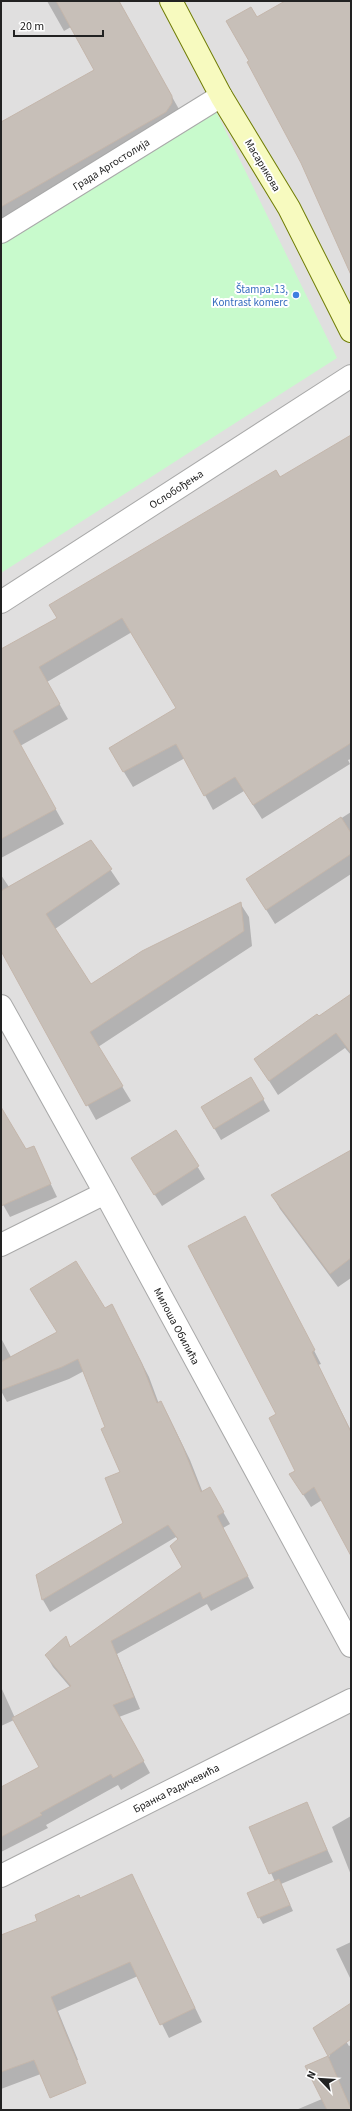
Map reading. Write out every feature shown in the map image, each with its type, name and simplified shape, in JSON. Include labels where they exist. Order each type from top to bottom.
[{"type":"main road","name":"Масарикова","points":[[171,1],[221,96],[289,208],[351,331]]},
{"type":"street","name":"Града Аргостолија","points":[[1,232],[221,96]]},
{"type":"street","name":"Ослобођења","points":[[1,602],[351,376]]},
{"type":"street","name":"Милоша Обилића","points":[[1,1006],[105,1193],[351,1646]]},
{"type":"street","points":[[1,1245],[105,1193]]},
{"type":"street","name":"Бранка Радичевића","points":[[3,1871],[351,1700]]},
{"type":"shaded area","points":[[1,1],[351,1],[351,2110],[1,2110]]},
{"type":"green space","points":[[212,103],[337,358],[1,573],[1,240]]},
{"type":"building","points":[[56,1],[119,1],[172,96],[172,103],[166,112],[1,207],[1,122],[94,70]]},
{"type":"building","points":[[285,1],[351,1],[351,275],[301,163],[247,62],[249,61],[226,21],[251,7],[257,17]]},
{"type":"building","points":[[351,435],[351,743],[253,805],[235,777],[204,796],[176,744],[123,772],[109,748],[176,708],[122,618],[39,667],[60,704],[13,731],[56,809],[1,839],[1,649],[57,618],[49,605],[276,470],[280,477]]},
{"type":"building","points":[[341,817],[351,833],[351,854],[266,910],[246,879]]},
{"type":"building","points":[[91,840],[112,869],[46,914],[91,984],[142,951],[241,902],[244,931],[90,1032],[123,1086],[86,1106],[1,951],[1,891]]},
{"type":"building","points":[[351,994],[351,1053],[336,1033],[269,1081],[254,1059],[317,1014],[319,1016]]},
{"type":"building","points":[[251,1077],[264,1099],[214,1129],[201,1107]]},
{"type":"building","points":[[1,1107],[26,1149],[34,1146],[51,1184],[1,1206]]},
{"type":"building","points":[[176,1130],[199,1166],[154,1195],[131,1158]]},
{"type":"building","points":[[351,1150],[351,1258],[330,1274],[271,1195]]},
{"type":"building","points":[[245,1216],[315,1350],[312,1352],[351,1432],[351,1556],[314,1487],[303,1495],[289,1474],[295,1471],[269,1418],[276,1414],[188,1246]]},
{"type":"building","points":[[76,1261],[105,1308],[112,1304],[142,1364],[157,1403],[161,1401],[183,1447],[201,1492],[210,1487],[224,1512],[217,1516],[248,1576],[203,1599],[200,1592],[111,1641],[134,1697],[113,1705],[144,1761],[113,1778],[111,1774],[40,1813],[42,1815],[1,1837],[1,1787],[39,1767],[12,1718],[71,1686],[45,1655],[66,1636],[70,1647],[182,1567],[170,1546],[178,1539],[168,1525],[42,1600],[36,1575],[123,1523],[105,1478],[120,1472],[101,1429],[105,1427],[78,1359],[62,1367],[1,1390],[1,1362],[57,1332],[30,1289]]},
{"type":"building","points":[[307,1802],[327,1850],[269,1874],[249,1827]]},
{"type":"building","points":[[132,1874],[195,2008],[160,2025],[130,1962],[51,1997],[86,2083],[50,2098],[34,2060],[1,2072],[1,1935],[37,1921],[35,1915],[79,1895],[80,1898]]},
{"type":"building","points":[[279,1879],[290,1905],[258,1918],[247,1893]]},
{"type":"building","points":[[351,2003],[351,2039],[328,2056],[313,2028]]},
{"type":"building","points":[[328,2056],[351,2110],[327,2110],[305,2066]]},
{"type":"place","name":"Štampa-13, Kontrast komerc","points":[[296,295]]}]
